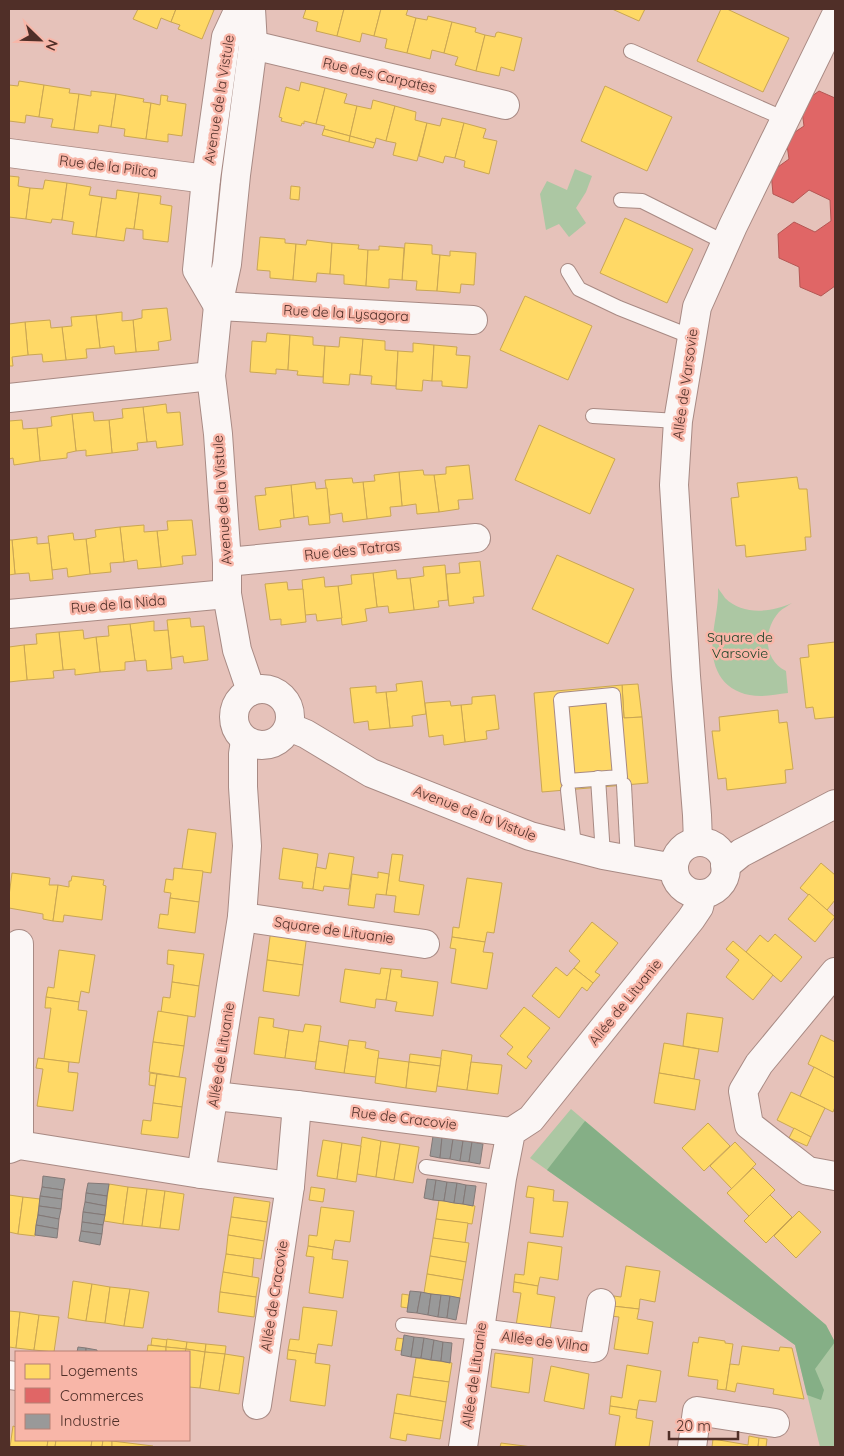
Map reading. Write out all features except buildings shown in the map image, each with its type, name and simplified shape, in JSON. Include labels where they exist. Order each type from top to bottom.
[{"type":"street","name":"Avenue de la Vistule","points":[[218,306],[197,270],[206,179],[226,37],[239,9]]},
{"type":"street","name":"Avenue de la Vistule","points":[[251,9],[253,45],[236,175],[228,264],[218,306],[211,376],[218,434],[227,562],[227,594],[237,650],[251,691]]},
{"type":"street","name":"Allée de Varsovie","points":[[698,842],[674,485],[678,421],[697,306],[835,17]]},
{"type":"street","name":"Rue des Carpates","points":[[253,45],[505,105]]},
{"type":"street","name":"Rue de la Pilica","points":[[9,154],[206,179]]},
{"type":"street","name":"Rue de la Lysagora","points":[[218,306],[473,320]]},
{"type":"street","points":[[9,398],[211,376]]},
{"type":"street","name":"Rue des Tatras","points":[[227,562],[476,538]]},
{"type":"street","name":"Rue de la Nida","points":[[9,614],[227,594]]},
{"type":"street","points":[[264,689],[272,691],[285,701],[289,709],[288,727],[278,740],[270,744],[262,746],[253,744],[238,734],[234,726],[233,716],[235,707],[246,693],[264,689]]},
{"type":"street","name":"Avenue de la Vistule","points":[[288,727],[306,734],[371,773],[530,836],[615,858],[674,868]]},
{"type":"street","name":"Allée de Lituanie","points":[[201,1174],[215,1096],[242,917],[247,846],[243,786],[245,740]]},
{"type":"street","points":[[725,866],[740,853],[835,804]]},
{"type":"street","points":[[698,842],[713,846],[719,851],[725,866],[722,882],[717,888],[702,894],[686,890],[675,877],[675,860],[678,854],[683,848],[698,842]]},
{"type":"street","name":"Allée de Lituanie","points":[[463,1447],[502,1178],[511,1132],[531,1119],[685,927],[699,906],[702,894]]},
{"type":"street","name":"Square de Lituanie","points":[[242,917],[425,944]]},
{"type":"street","points":[[20,944],[14,1147],[290,1186]]},
{"type":"street","points":[[835,972],[759,1064],[743,1091],[750,1125],[808,1171],[835,1176]]},
{"type":"street","name":"Rue de Cracovie","points":[[215,1096],[511,1132]]},
{"type":"street","name":"Allée de Cracovie","points":[[257,1405],[290,1186],[297,1105]]},
{"type":"street","name":"Allée de Vilna","points":[[480,1334],[594,1348],[601,1303]]},
{"type":"street","points":[[692,1447],[697,1411],[775,1423]]},
{"type":"lane","points":[[631,50],[785,119]]},
{"type":"lane","points":[[621,200],[642,201],[726,243]]},
{"type":"lane","points":[[568,271],[579,289],[619,308],[692,337]]},
{"type":"lane","points":[[592,416],[678,421]]},
{"type":"lane","points":[[613,695],[620,777],[598,778],[568,781],[561,700],[613,695]]},
{"type":"lane","points":[[598,778],[615,858]]},
{"type":"lane","points":[[615,858],[624,785]]},
{"type":"lane","points":[[568,790],[574,846]]},
{"type":"lane","points":[[426,1167],[502,1178]]},
{"type":"lane","points":[[403,1324],[480,1334]]},
{"type":"green space","points":[[575,169],[592,176],[586,192],[576,208],[586,223],[569,237],[559,224],[546,230],[540,194],[547,181],[567,190]]},
{"type":"green space","name":"Square de Varsovie","points":[[718,588],[732,604],[749,610],[776,609],[792,603],[779,612],[770,627],[768,636],[769,652],[773,660],[786,671],[788,693],[764,696],[749,695],[738,692],[722,679],[717,671],[712,649]]},
{"type":"green space","points":[[571,1109],[826,1325],[835,1343],[835,1447],[820,1447],[795,1345],[530,1158]]},
{"type":"green space","points":[[585,1121],[826,1325],[835,1342],[815,1369],[824,1390],[821,1400],[807,1395],[795,1345],[547,1170]]}]
